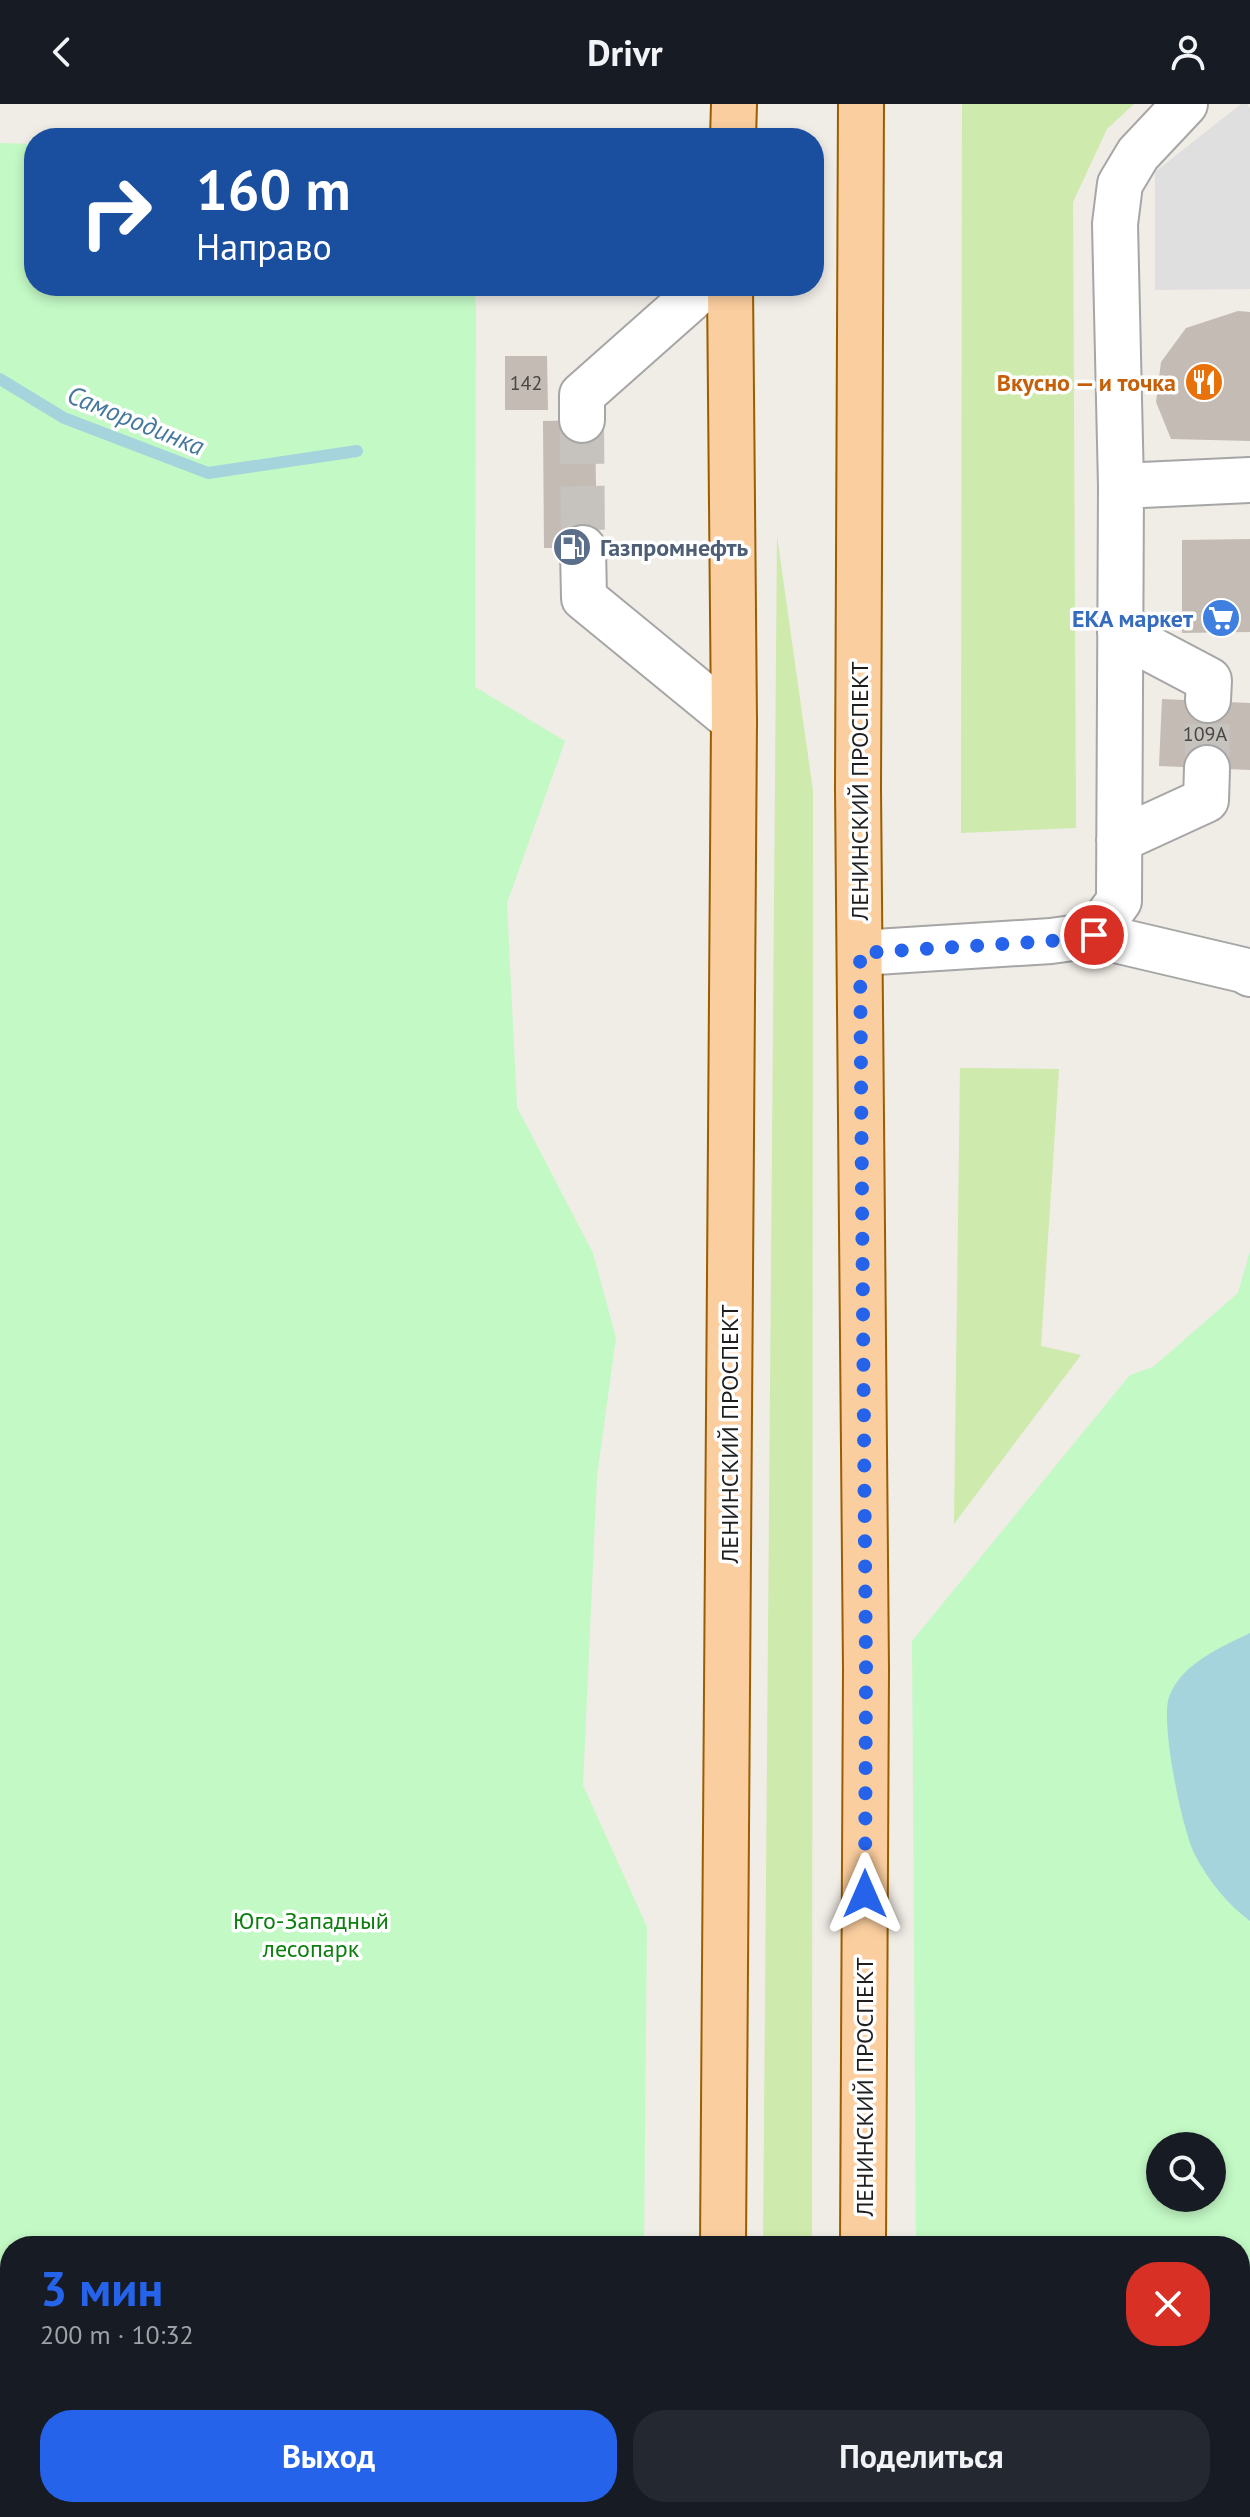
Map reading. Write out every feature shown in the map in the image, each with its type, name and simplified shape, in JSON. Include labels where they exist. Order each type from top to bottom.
[{"type":"main road","points":[[733,128],[734,104]]},
{"type":"main road","name":"ЛЕНИНСКИЙ ПРОСПЕКТ","points":[[861,104],[858,391],[866,1670],[863,2236]]},
{"type":"main road","name":"ЛЕНИНСКИЙ ПРОСПЕКТ","points":[[723,2236],[734,721],[730,296]]},
{"type":"lane","points":[[1094,935],[1119,901],[1121,486],[1115,224],[1120,184],[1138,154],[1185,104]]},
{"type":"lane","points":[[582,420],[582,395],[694,296]]},
{"type":"lane","points":[[1121,486],[1250,480]]},
{"type":"lane","points":[[583,548],[584,598],[734,721]]},
{"type":"lane","points":[[1120,633],[1209,680],[1208,700]]},
{"type":"lane","points":[[1119,840],[1206,800],[1207,768]]},
{"type":"lane","points":[[860,953],[1051,941],[1094,935],[1250,974]]},
{"type":"green space","points":[[962,104],[1134,104],[1107,129],[1073,202],[1076,828],[961,833]]},
{"type":"green space","name":"Юго-Западный лесопарк","points":[[0,143],[24,144],[24,296],[475,296],[475,687],[565,741],[507,903],[517,1107],[593,1253],[616,1338],[597,1476],[583,1785],[647,1927],[644,2236],[0,2236]]},
{"type":"green space","points":[[777,536],[813,791],[812,2236],[763,2236]]},
{"type":"green space","points":[[960,1068],[1059,1069],[1041,1346],[1081,1355],[954,1524]]},
{"type":"green space","points":[[1250,1251],[1250,2236],[916,2236],[912,1641],[1130,1375],[1153,1367],[1238,1293]]},
{"type":"shaded area","points":[[1241,104],[1247,104],[1250,108],[1250,289],[1155,290],[1155,172]]},
{"type":"water","points":[[1250,1633],[1250,1921],[1226,1899],[1195,1855],[1184,1823],[1174,1776],[1167,1710],[1175,1685],[1192,1666]]},
{"type":"building","name":"Вкусно — и точка","points":[[1238,311],[1250,312],[1250,441],[1171,439],[1156,402],[1161,362],[1186,328]]},
{"type":"building","points":[[505,356],[547,356],[548,410],[505,410]]},
{"type":"building","points":[[595,420],[597,548],[544,548],[543,421]]},
{"type":"building","points":[[1250,539],[1250,632],[1182,633],[1182,540]]},
{"type":"building","points":[[1162,699],[1250,703],[1250,770],[1159,766]]},
{"type":"waterway","name":"Самородинка","points":[[0,379],[64,418],[208,473],[357,451]]},
{"type":"tunnel","points":[[582,420],[583,548]]},
{"type":"tunnel","points":[[1207,768],[1208,700]]},
{"type":"place","name":"Вкусно — и точка","points":[[1204,382]]},
{"type":"place","name":"Газпромнефть","points":[[572,547]]},
{"type":"place","name":"ЕКА маркет","points":[[1221,618]]},
{"type":"route","points":[[865,1894],[860,953],[1051,941],[1094,935]]}]
